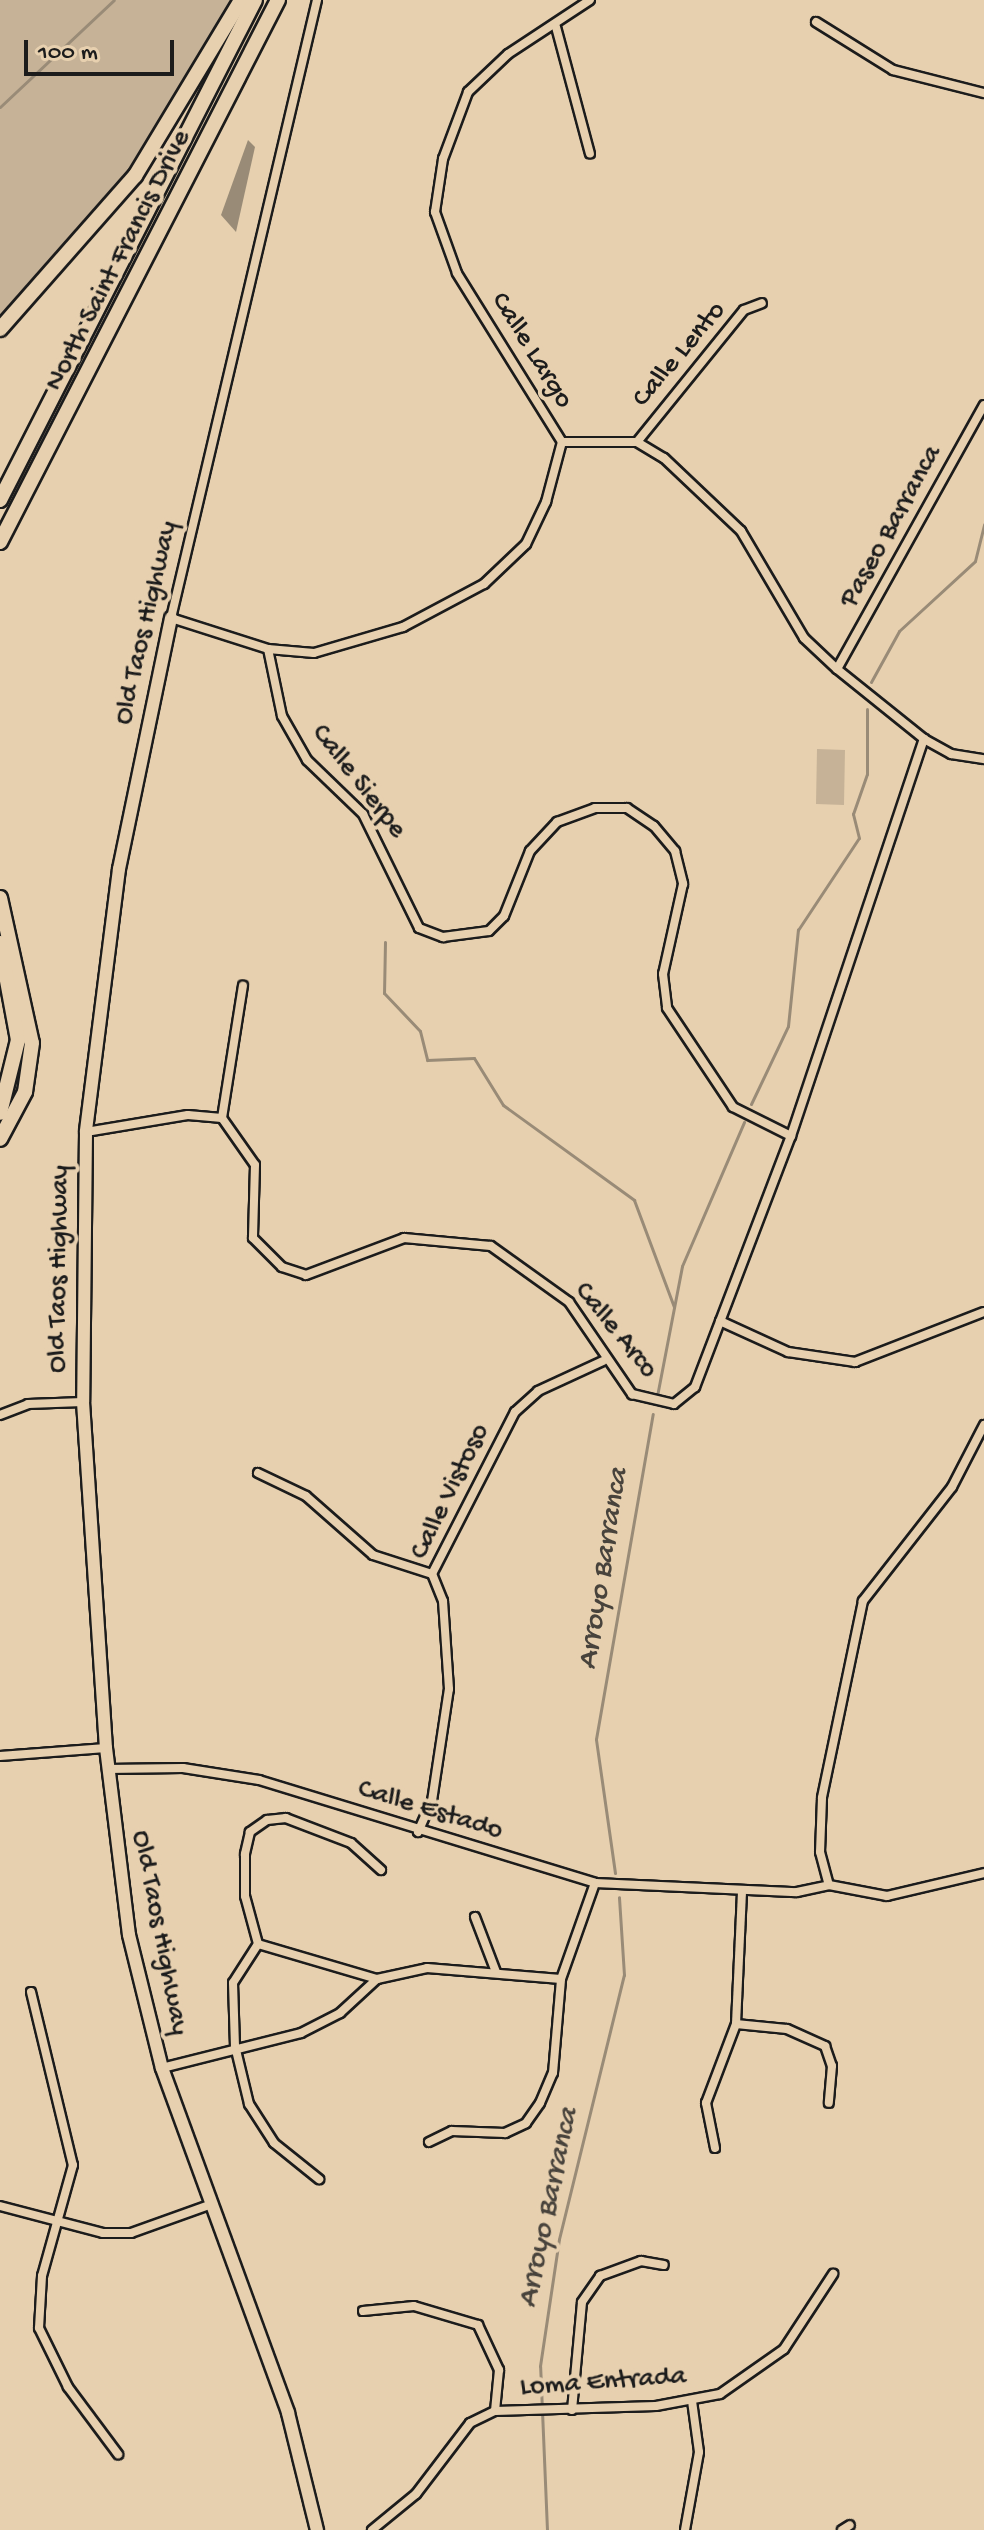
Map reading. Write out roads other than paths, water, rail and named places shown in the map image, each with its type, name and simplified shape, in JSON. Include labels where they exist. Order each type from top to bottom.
[{"type":"highway","points":[[0,329],[135,176],[241,0]]},
{"type":"highway","name":"North Saint Francis Drive","points":[[0,500],[255,0]]},
{"type":"highway","name":"North Saint Francis Drive","points":[[0,542],[278,0]]},
{"type":"highway","points":[[0,898],[32,1043],[25,1092],[0,1139]]},
{"type":"highway","points":[[0,943],[18,1040],[0,1113]]},
{"type":"street","name":"Old Taos Highway","points":[[317,0],[171,618],[119,869],[86,1132],[83,1402],[107,1769],[129,1935],[162,2068],[209,2205],[288,2413],[317,2530]]},
{"type":"street","name":"Calle Largo","points":[[171,618],[268,649],[314,653],[359,645],[484,584],[526,544],[562,442],[457,273],[435,212],[443,159],[468,92],[508,54],[556,27],[590,0]]},
{"type":"street","points":[[816,22],[903,74],[984,93]]},
{"type":"street","points":[[556,27],[590,154]]},
{"type":"street","name":"Calle Lento","points":[[637,442],[744,310],[762,303]]},
{"type":"street","name":"Paseo Barranca","points":[[837,669],[984,405]]},
{"type":"street","points":[[562,442],[637,442],[700,485],[741,531],[804,638],[837,669],[924,739],[951,754],[984,759]]},
{"type":"street","name":"Calle Sierpe","points":[[268,649],[282,716],[307,760],[363,814],[419,928],[443,937],[489,931],[504,916],[530,851],[557,822],[595,808],[627,808],[654,826],[675,851],[683,884],[663,974],[667,1008],[733,1107],[791,1136]]},
{"type":"street","name":"Calle Arco","points":[[222,1118],[255,1165],[253,1238],[282,1267],[306,1275],[404,1238],[491,1246],[569,1302],[603,1361],[632,1394],[674,1404],[695,1387],[791,1136],[924,739]]},
{"type":"street","points":[[86,1132],[188,1115],[222,1118],[243,986]]},
{"type":"street","points":[[720,1321],[788,1352],[855,1362],[984,1312]]},
{"type":"street","name":"Calle Vistoso","points":[[418,1832],[432,1801],[449,1689],[443,1601],[432,1574],[515,1412],[538,1391],[603,1361]]},
{"type":"street","points":[[0,1415],[28,1404],[83,1402]]},
{"type":"street","points":[[829,1885],[820,1852],[822,1798],[852,1632],[863,1601],[952,1487],[984,1425]]},
{"type":"street","points":[[258,1473],[306,1496],[373,1555],[432,1574]]},
{"type":"street","points":[[0,1756],[106,1748]]},
{"type":"street","name":"Calle Estado","points":[[107,1769],[183,1768],[259,1780],[418,1832],[595,1883],[742,1891],[829,1885],[887,1896],[984,1873]]},
{"type":"street","points":[[319,2179],[263,2131],[235,2046],[233,1983],[258,1944],[245,1896],[245,1854],[250,1832],[267,1820],[286,1818],[351,1843],[381,1870]]},
{"type":"street","points":[[429,2142],[452,2131],[505,2133],[526,2123],[553,2073],[561,1979],[595,1883]]},
{"type":"street","points":[[715,2148],[706,2103],[736,2024],[742,1891]]},
{"type":"street","points":[[475,1917],[496,1972]]},
{"type":"street","points":[[258,1944],[377,1979],[427,1968],[561,1979]]},
{"type":"street","points":[[162,2068],[235,2046],[301,2033],[340,2013],[377,1979]]},
{"type":"street","points":[[31,1992],[73,2143],[58,2220],[42,2276],[39,2328],[68,2387],[118,2454]]},
{"type":"street","points":[[736,2024],[787,2029],[825,2046],[832,2066],[829,2103]]},
{"type":"street","points":[[0,2206],[131,2233],[209,2205]]},
{"type":"street","points":[[572,2410],[582,2302],[600,2276],[641,2261],[664,2265]]},
{"type":"street","name":"Loma Entrada","points":[[372,2530],[416,2494],[470,2423],[495,2411],[572,2410],[692,2401],[720,2394],[784,2349],[833,2274]]},
{"type":"street","points":[[363,2311],[414,2306],[478,2325],[499,2370],[495,2411]]},
{"type":"street","points":[[685,2530],[699,2452],[692,2401]]},
{"type":"waterway","points":[[0,107],[114,0]]},
{"type":"waterway","name":"Arroyo Barranca","points":[[871,682],[899,631],[975,561],[984,524]]},
{"type":"waterway","name":"Arroyo Barranca","points":[[751,1104],[788,1026],[798,930],[859,838],[853,814],[867,774],[867,709]]},
{"type":"waterway","points":[[385,942],[384,993],[420,1031],[427,1060],[474,1058],[503,1105],[634,1200],[674,1307]]},
{"type":"waterway","name":"Arroyo Barranca","points":[[657,1396],[682,1266],[744,1122]]},
{"type":"waterway","name":"Arroyo Barranca","points":[[615,1873],[596,1739],[653,1414]]},
{"type":"waterway","name":"Arroyo Barranca","points":[[547,2530],[540,2366],[559,2239],[624,1975],[619,1897]]}]
